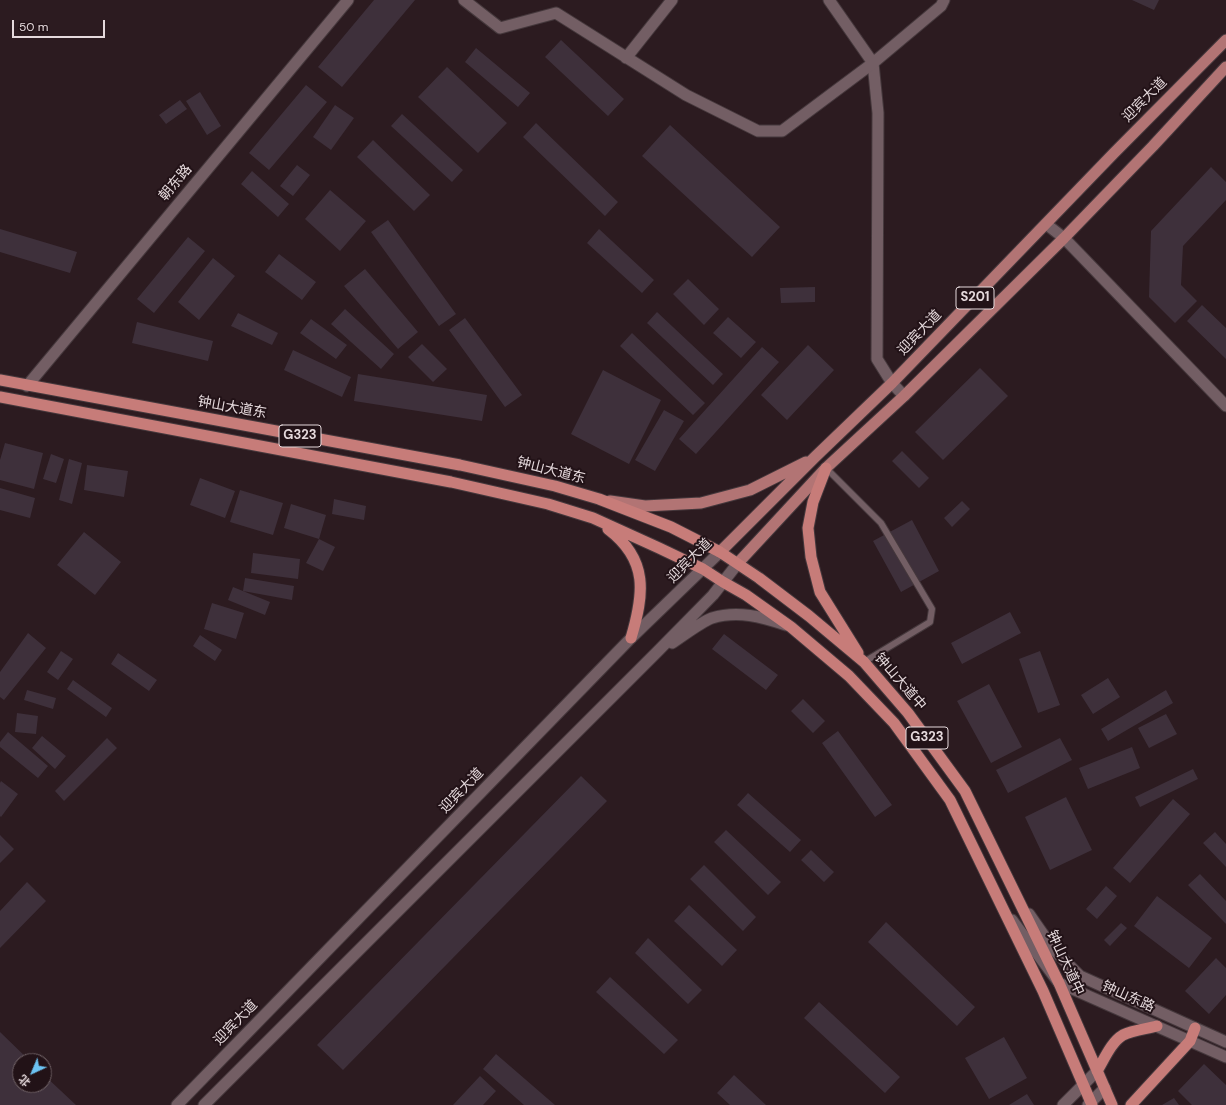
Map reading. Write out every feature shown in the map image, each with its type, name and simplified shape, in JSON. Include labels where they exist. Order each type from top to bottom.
[{"type":"highway","name":"钟山大道东","points":[[0,380],[460,465],[555,486],[599,499]]},
{"type":"highway","name":"G323","points":[[0,397],[451,482],[548,504],[593,518],[659,548],[703,569],[746,595],[792,627],[849,676],[894,723],[950,800],[1043,991],[1084,1084],[1090,1104]]},
{"type":"highway","points":[[826,468],[813,502],[808,528],[810,557],[820,592],[864,662]]},
{"type":"highway","name":"钟山大道中","points":[[599,499],[670,527],[720,552],[738,563],[809,616],[864,662],[908,713],[965,791],[1058,983],[1112,1105]]},
{"type":"highway","points":[[593,518],[618,537],[630,552],[639,573],[641,588],[638,613],[631,638]]},
{"type":"highway","points":[[1097,1071],[1111,1047],[1122,1036],[1157,1026]]},
{"type":"highway","points":[[1130,1105],[1190,1041],[1195,1028]]},
{"type":"main road","name":"迎宾大道","points":[[720,552],[815,457],[892,384],[1226,40]]},
{"type":"main road","name":"S201","points":[[738,563],[826,468],[904,396],[1064,238],[1153,146],[1226,67]]},
{"type":"main road","points":[[599,499],[644,506],[700,503],[750,490],[815,457]]},
{"type":"street","name":"朝东路","points":[[27,386],[348,0]]},
{"type":"street","points":[[464,0],[500,28],[556,14],[686,95],[758,131],[782,131],[873,63],[941,6],[944,0]]},
{"type":"street","points":[[626,58],[672,0]]},
{"type":"street","points":[[829,0],[873,63],[878,113],[877,359],[892,384],[904,396]]},
{"type":"street","points":[[1046,224],[1064,238],[1226,406]]},
{"type":"street","name":"迎宾大道","points":[[177,1105],[631,638],[720,552]]},
{"type":"street","points":[[204,1105],[658,651],[713,595],[738,563]]},
{"type":"street","points":[[658,651],[711,619],[719,617],[735,615],[760,616],[792,627]]},
{"type":"street","name":"钟山东路","points":[[1016,896],[1054,950],[1080,976],[1226,1042]]},
{"type":"street","name":"钟山东路","points":[[1003,909],[1058,983],[1226,1057]]},
{"type":"street","points":[[1064,1105],[1097,1071]]},
{"type":"street","points":[[1090,1104],[1105,1088]]},
{"type":"lane","points":[[826,468],[881,523],[932,609],[930,622],[864,662]]},
{"type":"building","points":[[374,0],[415,0],[342,87],[318,67]]},
{"type":"building","points":[[1132,0],[1159,0],[1154,10]]},
{"type":"building","points":[[561,40],[624,99],[608,116],[545,57]]},
{"type":"building","points":[[476,48],[530,93],[518,107],[465,62]]},
{"type":"building","points":[[447,67],[507,123],[478,153],[418,97]]},
{"type":"building","points":[[306,85],[327,102],[269,170],[249,153]]},
{"type":"building","points":[[200,92],[221,126],[207,135],[186,101]]},
{"type":"building","points":[[180,100],[187,109],[166,124],[159,115]]},
{"type":"building","points":[[335,105],[354,118],[331,150],[313,137]]},
{"type":"building","points":[[402,114],[463,170],[452,182],[391,126]]},
{"type":"building","points":[[536,123],[618,202],[605,216],[523,137]]},
{"type":"building","points":[[670,125],[780,227],[752,257],[642,156]]},
{"type":"building","points":[[373,140],[430,195],[414,211],[357,157]]},
{"type":"building","points":[[297,165],[310,175],[293,196],[280,186]]},
{"type":"building","points":[[1211,167],[1226,182],[1226,200],[1183,246],[1181,285],[1197,301],[1175,323],[1149,297],[1151,231]]},
{"type":"building","points":[[252,171],[289,204],[278,217],[241,184]]},
{"type":"building","points":[[330,190],[366,221],[340,251],[305,219]]},
{"type":"building","points":[[388,220],[456,314],[439,326],[371,232]]},
{"type":"building","points":[[0,229],[77,252],[70,273],[0,252]]},
{"type":"building","points":[[599,229],[654,280],[642,293],[587,243]]},
{"type":"building","points":[[188,237],[205,251],[154,313],[137,299]]},
{"type":"building","points":[[279,254],[316,282],[302,300],[265,272]]},
{"type":"building","points":[[213,258],[235,276],[199,320],[178,302]]},
{"type":"building","points":[[365,269],[418,332],[398,349],[344,286]]},
{"type":"building","points":[[688,279],[719,309],[704,325],[673,294]]},
{"type":"building","points":[[815,287],[815,302],[781,303],[780,288]]},
{"type":"building","points":[[1202,305],[1226,328],[1226,359],[1187,321]]},
{"type":"building","points":[[345,309],[394,354],[381,369],[331,324]]},
{"type":"building","points":[[657,312],[723,374],[713,385],[647,323]]},
{"type":"building","points":[[238,313],[278,333],[272,345],[231,326]]},
{"type":"building","points":[[728,317],[756,342],[741,358],[713,333]]},
{"type":"building","points":[[465,318],[522,395],[505,407],[449,330]]},
{"type":"building","points":[[311,319],[347,345],[336,359],[300,333]]},
{"type":"building","points":[[137,322],[213,341],[208,361],[132,343]]},
{"type":"building","points":[[632,333],[705,403],[693,415],[620,346]]},
{"type":"building","points":[[422,344],[447,369],[433,382],[408,357]]},
{"type":"building","points":[[808,345],[834,370],[787,420],[761,395]]},
{"type":"building","points":[[762,347],[779,362],[696,454],[679,439]]},
{"type":"building","points":[[293,350],[351,377],[342,397],[284,370]]},
{"type":"building","points":[[980,368],[1008,396],[943,460],[915,432]]},
{"type":"building","points":[[603,370],[661,400],[629,464],[571,434]]},
{"type":"building","points":[[358,374],[487,395],[482,421],[354,401]]},
{"type":"building","points":[[664,410],[684,421],[655,471],[635,460]]},
{"type":"building","points":[[5,443],[43,453],[34,489],[0,480],[0,460]]},
{"type":"building","points":[[902,451],[929,478],[919,488],[892,461]]},
{"type":"building","points":[[51,454],[64,459],[56,483],[43,479]]},
{"type":"building","points":[[69,459],[82,463],[72,504],[59,500]]},
{"type":"building","points":[[87,465],[128,471],[124,497],[84,490]]},
{"type":"building","points":[[200,478],[235,491],[225,518],[190,505]]},
{"type":"building","points":[[0,488],[35,498],[30,518],[0,510]]},
{"type":"building","points":[[240,490],[283,503],[273,535],[230,522]]},
{"type":"building","points":[[334,499],[366,506],[364,520],[332,514]]},
{"type":"building","points":[[962,501],[970,509],[952,527],[944,518]]},
{"type":"building","points":[[291,504],[326,515],[319,539],[284,528]]},
{"type":"building","points":[[912,520],[939,571],[901,592],[873,541]]},
{"type":"building","points":[[84,532],[121,562],[95,595],[57,565]]},
{"type":"building","points":[[319,539],[335,547],[323,571],[306,563]]},
{"type":"building","points":[[253,553],[300,559],[298,579],[251,573]]},
{"type":"building","points":[[245,578],[294,586],[292,600],[243,591]]},
{"type":"building","points":[[233,587],[270,602],[265,615],[228,600]]},
{"type":"building","points":[[212,603],[244,613],[236,639],[204,629]]},
{"type":"building","points":[[1010,612],[1021,633],[962,664],[951,643]]},
{"type":"building","points":[[28,633],[46,648],[4,700],[0,697],[0,672]]},
{"type":"building","points":[[724,634],[778,675],[766,690],[712,649]]},
{"type":"building","points":[[200,635],[222,650],[215,661],[193,646]]},
{"type":"building","points":[[61,651],[73,659],[58,680],[47,672]]},
{"type":"building","points":[[1040,651],[1060,705],[1038,713],[1019,659]]},
{"type":"building","points":[[118,653],[157,680],[149,691],[111,664]]},
{"type":"building","points":[[1108,678],[1120,697],[1093,714],[1081,695]]},
{"type":"building","points":[[73,680],[112,708],[106,717],[67,689]]},
{"type":"building","points":[[989,684],[1022,747],[991,763],[957,701]]},
{"type":"building","points":[[27,690],[56,698],[53,709],[24,700]]},
{"type":"building","points":[[1166,690],[1173,703],[1108,741],[1101,729]]},
{"type":"building","points":[[803,699],[825,721],[813,733],[791,711]]},
{"type":"building","points":[[17,713],[38,716],[36,734],[15,732]]},
{"type":"building","points":[[1166,714],[1177,734],[1149,748],[1138,728]]},
{"type":"building","points":[[838,731],[892,805],[875,817],[822,743]]},
{"type":"building","points":[[8,732],[48,766],[38,778],[0,747],[0,742]]},
{"type":"building","points":[[42,736],[66,756],[55,769],[32,748]]},
{"type":"building","points":[[107,738],[117,748],[64,801],[55,791]]},
{"type":"building","points":[[1060,738],[1072,760],[1008,793],[996,770]]},
{"type":"building","points":[[1132,747],[1140,768],[1088,789],[1079,768]]},
{"type":"building","points":[[1193,769],[1198,779],[1140,807],[1135,797]]},
{"type":"building","points":[[581,776],[607,801],[343,1070],[317,1045]]},
{"type":"building","points":[[1,781],[18,794],[1,817],[0,783]]},
{"type":"building","points":[[748,793],[801,840],[790,852],[737,805]]},
{"type":"building","points":[[1066,797],[1092,850],[1050,870],[1025,817]]},
{"type":"building","points":[[1173,799],[1190,814],[1130,883],[1113,868]]},
{"type":"building","points":[[726,830],[781,882],[768,895],[714,842]]},
{"type":"building","points":[[1215,832],[1226,844],[1226,867],[1203,843]]},
{"type":"building","points":[[0,835],[14,849],[0,863]]},
{"type":"building","points":[[811,850],[834,872],[824,882],[801,860]]},
{"type":"building","points":[[704,865],[756,917],[743,931],[690,879]]},
{"type":"building","points":[[1200,874],[1226,901],[1226,924],[1188,885]]},
{"type":"building","points":[[27,882],[46,901],[0,948],[0,911]]},
{"type":"building","points":[[1106,886],[1117,896],[1097,919],[1086,909]]},
{"type":"building","points":[[1157,896],[1212,938],[1189,968],[1134,926]]},
{"type":"building","points":[[689,905],[737,950],[722,966],[674,921]]},
{"type":"building","points":[[886,922],[975,1007],[957,1026],[868,942]]},
{"type":"building","points":[[1121,923],[1127,928],[1110,946],[1104,940]]},
{"type":"building","points":[[648,938],[702,990],[688,1004],[635,953]]},
{"type":"building","points":[[1216,958],[1226,968],[1226,995],[1209,1014],[1185,991]]},
{"type":"building","points":[[610,977],[678,1040],[664,1054],[596,992]]},
{"type":"building","points":[[819,1002],[900,1077],[885,1093],[804,1018]]},
{"type":"building","points":[[0,1032],[22,1053],[12,1053],[12,1093],[52,1093],[52,1082],[76,1105],[0,1105]]},
{"type":"building","points":[[1004,1037],[1027,1078],[989,1099],[965,1058]]},
{"type":"building","points":[[496,1054],[555,1105],[524,1105],[483,1069]]},
{"type":"building","points":[[1204,1064],[1226,1085],[1226,1105],[1192,1105],[1178,1091]]},
{"type":"building","points":[[734,1075],[766,1105],[730,1105],[717,1093]]},
{"type":"building","points":[[480,1076],[496,1091],[483,1105],[453,1105]]},
{"type":"building","points":[[1027,1094],[1034,1105],[1009,1105]]},
{"type":"building","points":[[1174,1098],[1179,1105],[1162,1105]]}]
